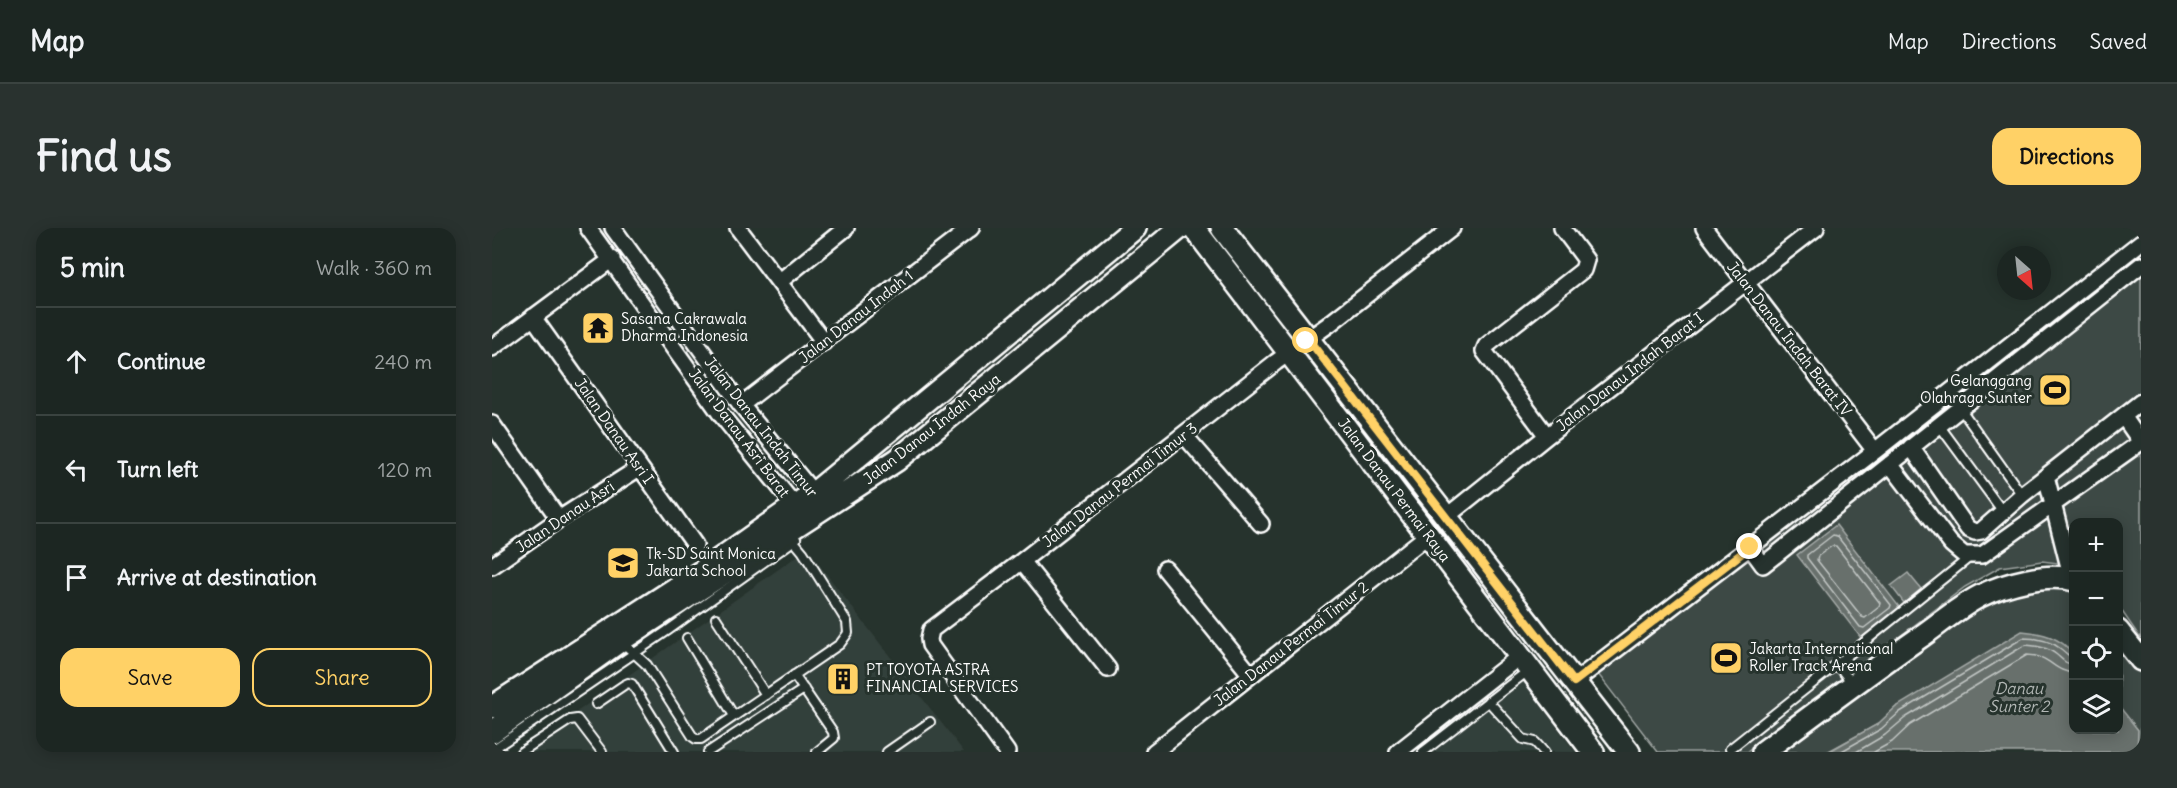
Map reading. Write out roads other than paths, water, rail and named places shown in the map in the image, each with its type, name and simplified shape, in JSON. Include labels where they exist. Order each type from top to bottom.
[{"type":"street","name":"Jalan Danau Asri Barat","points":[[588,228],[722,416],[801,513]]},
{"type":"street","name":"Jalan Danau Indah Timur","points":[[613,228],[741,405],[819,500]]},
{"type":"street","points":[[738,228],[824,342]]},
{"type":"street","points":[[779,282],[846,228]]},
{"type":"street","name":"Jalan Danau Indah 1","points":[[741,405],[971,228]]},
{"type":"street","name":"Jalan Danau Indah Raya","points":[[819,500],[881,438],[1135,228]]},
{"type":"street","name":"Jalan Danau Indah Raya","points":[[492,707],[707,568],[819,500],[897,460],[1180,228]]},
{"type":"street","name":"Jalan Danau Permai Raya","points":[[1194,228],[1446,517],[1629,752]]},
{"type":"street","name":"Jalan Danau Permai Raya","points":[[1222,228],[1299,346],[1428,535],[1593,752]]},
{"type":"street","name":"Jalan Danau Permai Timur 3","points":[[1007,752],[930,645],[931,630],[1452,228]]},
{"type":"street","points":[[1547,436],[1484,351],[1486,346],[1583,270],[1586,260],[1562,228]]},
{"type":"street","name":"Jalan Danau Indah Barat IV","points":[[1704,228],[1875,451]]},
{"type":"street","name":"Jalan Danau Indah Barat I","points":[[1446,517],[1816,228]]},
{"type":"street","points":[[1574,682],[1875,451],[2141,242]]},
{"type":"street","points":[[492,348],[612,259]]},
{"type":"street","points":[[1750,547],[1763,565],[2141,265]]},
{"type":"street","points":[[2059,307],[2069,321]]},
{"type":"street","name":"Jalan Danau Asri I","points":[[533,317],[695,545]]},
{"type":"street","points":[[1911,447],[1968,529],[1975,532],[1981,531],[2022,495],[2141,402]]},
{"type":"street","points":[[1890,464],[1951,544],[1964,555],[1982,555],[2141,442],[2123,416]]},
{"type":"street","points":[[492,424],[560,519]]},
{"type":"street","points":[[1184,435],[1261,524]]},
{"type":"street","points":[[881,438],[893,451],[897,460]]},
{"type":"street","name":"Jalan Danau Asri","points":[[492,567],[560,519],[639,468]]},
{"type":"street","points":[[2046,476],[2071,572]]},
{"type":"street","name":"Jalan Danau Indah Raya","points":[[500,738],[627,647],[790,537],[801,513]]},
{"type":"street","name":"Jalan Danau Permai Timur 2","points":[[1154,752],[1428,535]]},
{"type":"street","points":[[1023,561],[1108,669]]},
{"type":"street","points":[[1165,569],[1251,675]]},
{"type":"street","points":[[1763,752],[1853,684],[1979,596],[2011,584],[2033,579],[2069,579]]},
{"type":"street","points":[[2123,637],[2141,660]]},
{"type":"street","points":[[1398,752],[1525,663]]},
{"type":"lane","points":[[1960,408],[2022,495]]},
{"type":"lane","points":[[1939,425],[2003,512]]},
{"type":"lane","points":[[627,647],[647,664],[696,740],[701,739],[846,638],[849,629],[847,622],[803,552],[790,537]]},
{"type":"lane","points":[[1730,749],[1972,556]]},
{"type":"lane","points":[[716,618],[766,695]]},
{"type":"lane","points":[[687,638],[734,716]]},
{"type":"lane","points":[[1423,752],[1488,701],[1525,663]]},
{"type":"lane","points":[[1837,664],[1853,684]]},
{"type":"lane","points":[[794,675],[833,732],[834,738],[817,752]]},
{"type":"lane","points":[[596,704],[624,685],[632,684],[674,752]]},
{"type":"lane","points":[[708,752],[804,688]]},
{"type":"lane","points":[[1488,701],[1523,739],[1535,742],[1544,752]]},
{"type":"lane","points":[[521,752],[570,720],[577,719],[602,752]]},
{"type":"lane","points":[[887,752],[930,722]]},
{"type":"lane","points":[[492,750],[500,738]]},
{"type":"water","points":[[1836,525],[1900,608],[1861,638],[1797,555]]},
{"type":"water","points":[[1908,573],[1921,589],[1904,603],[1891,586]]},
{"type":"water","name":"Danau Sunter 2","points":[[2022,631],[2037,633],[2062,643],[2069,649],[2069,734],[2123,734],[2123,711],[2138,730],[2137,752],[1828,752],[1878,724],[1896,707]]},
{"type":"place","name":"Sasana Cakrawala Dharma Indonesia","points":[[598,328]]},
{"type":"place","name":"Gelanggang Olahraga Sunter","points":[[2055,390]]},
{"type":"place","name":"Tk-SD Saint Monica Jakarta School","points":[[623,563]]},
{"type":"place","name":"Jakarta International Roller Track Arena","points":[[1726,658]]},
{"type":"place","name":"PT TOYOTA ASTRA FINANCIAL SERVICES","points":[[843,679]]}]
